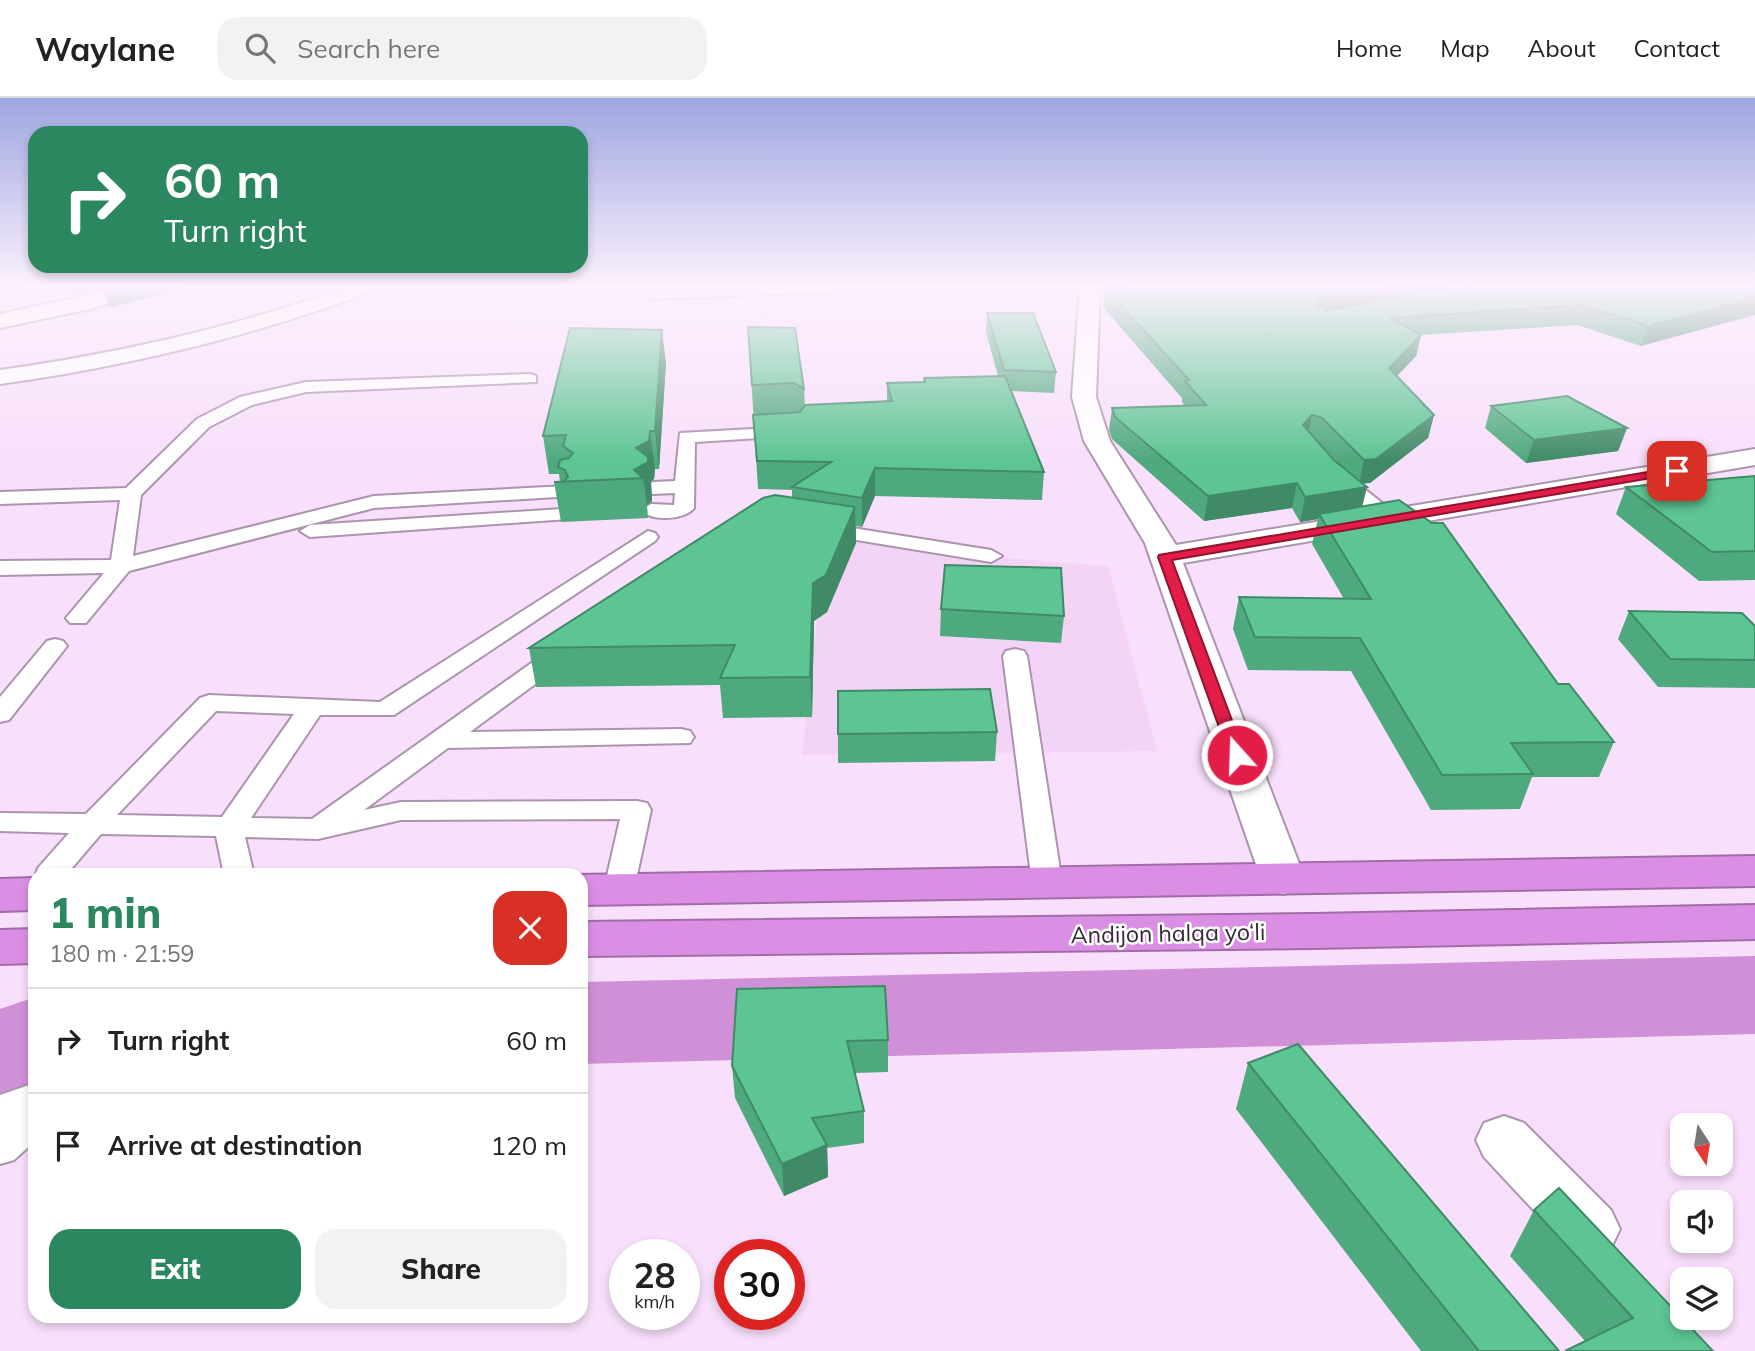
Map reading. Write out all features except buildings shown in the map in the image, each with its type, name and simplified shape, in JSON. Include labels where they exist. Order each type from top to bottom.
[{"type":"highway","points":[[600,889],[1755,871]]},
{"type":"highway","name":"Andijon halqa yo‘li","points":[[588,939],[1328,931],[1755,922]]},
{"type":"highway","points":[[0,947],[28,946]]},
{"type":"street","points":[[0,377],[181,344]]},
{"type":"street","points":[[1087,344],[1084,397],[1097,441],[1145,514],[1164,557],[1283,879]]},
{"type":"street","points":[[1164,557],[1755,457]]},
{"type":"street","points":[[1504,1140],[1629,1271]]},
{"type":"lane","points":[[78,618],[121,566],[131,494],[203,424],[246,401],[306,387],[530,379]]},
{"type":"lane","points":[[652,510],[682,510],[686,437],[796,432]]},
{"type":"lane","points":[[1326,464],[1351,491],[1391,519]]},
{"type":"lane","points":[[653,488],[685,486]]},
{"type":"lane","points":[[0,568],[121,566],[374,502],[566,492]]},
{"type":"lane","points":[[0,498],[131,494]]},
{"type":"lane","points":[[246,534],[562,515]]},
{"type":"lane","points":[[804,526],[991,556]]},
{"type":"lane","points":[[51,868],[209,703],[385,710],[648,537]]},
{"type":"lane","points":[[318,829],[578,642]]},
{"type":"lane","points":[[0,714],[55,646]]},
{"type":"lane","points":[[1015,656],[1047,883]]},
{"type":"lane","points":[[237,868],[229,829],[312,706]]},
{"type":"lane","points":[[441,740],[681,737]]},
{"type":"lane","points":[[0,822],[318,829],[401,811],[637,810],[600,889]]},
{"type":"lane","points":[[0,1110],[28,1100]]},
{"type":"lane","points":[[0,1148],[28,1125]]},
{"type":"shaded area","points":[[827,535],[945,553],[1108,566],[1157,751],[802,755]]},
{"type":"waterway","points":[[588,1023],[1755,995]]},
{"type":"waterway","points":[[0,1052],[28,1042]]},
{"type":"route","points":[[1237,755],[1164,557],[1677,471]]}]
